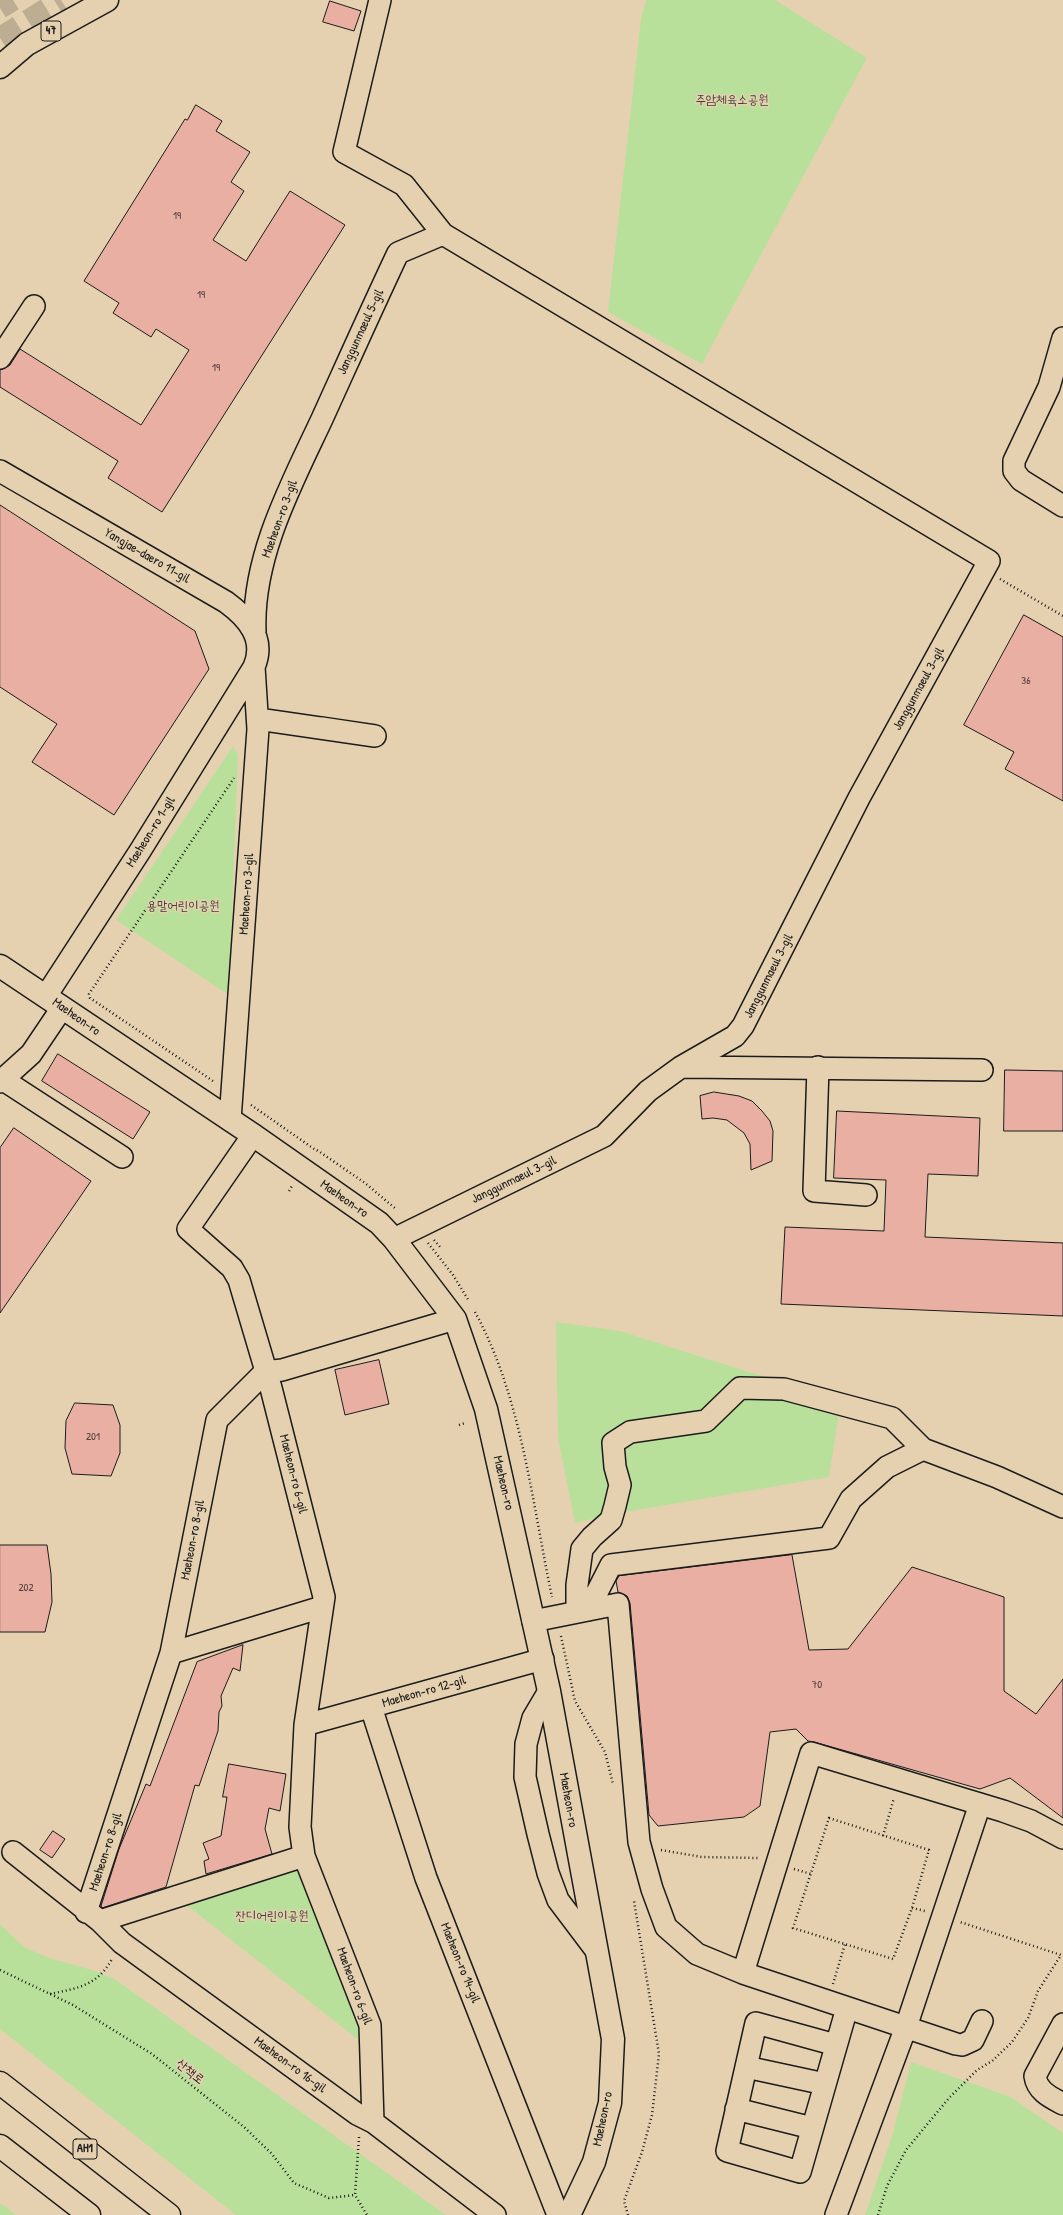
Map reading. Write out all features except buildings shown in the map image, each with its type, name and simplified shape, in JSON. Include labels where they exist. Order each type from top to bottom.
[{"type":"main road","name":"47","points":[[0,67],[27,44],[107,0]]},
{"type":"main road","name":"Maeheon-ro","points":[[0,966],[253,1135],[379,1223],[394,1239],[455,1319],[486,1409],[543,1659],[612,2039],[610,2103],[594,2162],[569,2215]]},
{"type":"main road","name":"AH1","points":[[0,2083],[169,2215]]},
{"type":"main road","points":[[0,2146],[89,2215]]},
{"type":"street","points":[[380,0],[344,152],[404,185],[443,234],[987,565]]},
{"type":"street","name":"Janggunmaeul 5-gil","points":[[325,412],[398,253],[443,234]]},
{"type":"street","points":[[0,358],[34,306]]},
{"type":"street","points":[[1063,338],[1049,387],[1020,445],[1014,466],[1014,472],[1021,480],[1063,506]]},
{"type":"street","name":"Maeheon-ro 3-gil","points":[[255,632],[254,612],[262,566],[281,508],[325,412]]},
{"type":"street","name":"Yangjae-daero 11-gil","points":[[0,471],[226,602],[247,620],[255,632],[258,657],[254,667]]},
{"type":"street","name":"Janggunmaeul 3-gil","points":[[394,1239],[604,1136],[648,1091],[681,1067],[735,1036],[743,1026],[859,798],[987,565]]},
{"type":"street","name":"Maeheon-ro 3-gil","points":[[230,1120],[258,719],[254,667]]},
{"type":"street","name":"Maeheon-ro 1-gil","points":[[1,1080],[31,1054],[54,1002],[140,851],[254,667]]},
{"type":"street","points":[[258,719],[375,736]]},
{"type":"street","points":[[681,1067],[818,1067],[982,1070]]},
{"type":"street","points":[[818,1067],[814,1190],[866,1195]]},
{"type":"street","points":[[1,1080],[122,1157]]},
{"type":"street","name":"Maeheon-ro 6-gil","points":[[253,1135],[188,1229],[232,1268],[239,1280],[265,1372],[324,1597],[305,1725],[300,1827],[304,1856],[370,2025],[365,2118]]},
{"type":"street","points":[[265,1372],[282,1370],[455,1319]]},
{"type":"street","name":"Maeheon-ro 8-gil","points":[[93,1917],[171,1653],[217,1420],[265,1372]]},
{"type":"street","points":[[583,1611],[577,1585],[582,1549],[592,1537],[612,1520],[620,1485],[615,1467],[613,1443],[630,1432],[706,1422],[740,1388],[784,1389],[892,1418],[923,1449],[997,1478],[1063,1507]]},
{"type":"street","points":[[583,1611],[611,1565],[829,1538],[851,1499],[887,1467],[923,1449]]},
{"type":"street","points":[[534,1621],[618,1604],[639,1842],[666,1927],[697,1954],[743,1973],[906,2027],[930,2037],[962,2045],[973,2040],[982,2021]]},
{"type":"street","points":[[171,1653],[322,1607]]},
{"type":"street","name":"Maeheon-ro 12-gil","points":[[305,1725],[371,1708],[543,1659]]},
{"type":"street","points":[[549,1691],[533,1718],[526,1744],[525,1777],[545,1860],[558,1900],[595,1949]]},
{"type":"street","name":"Maeheon-ro 14-gil","points":[[371,1708],[426,1878],[558,2215]]},
{"type":"street","points":[[743,1973],[810,1753],[980,1804],[1031,1821],[1063,1838]]},
{"type":"street","points":[[836,2215],[906,2027],[980,1804]]},
{"type":"street","name":"Maeheon-ro 16-gil","points":[[13,1852],[93,1917],[122,1943],[365,2118],[495,2215]]},
{"type":"street","points":[[93,1917],[304,1856]]},
{"type":"street","points":[[836,2045],[756,2023],[727,2151],[800,2172],[847,2008]]},
{"type":"street","points":[[1063,2024],[1035,2076],[1036,2084],[1041,2090],[1063,2104]]},
{"type":"street","points":[[746,2067],[825,2084]]},
{"type":"street","points":[[736,2109],[812,2128]]},
{"type":"path","points":[[987,565],[1063,616]]},
{"type":"path","points":[[238,772],[89,994],[90,998],[317,1150],[313,1157]]},
{"type":"path","points":[[459,1425],[465,1423]]},
{"type":"path","points":[[883,1836],[899,1780]]},
{"type":"path","points":[[829,1818],[883,1836],[929,1850],[912,1908],[893,1959],[793,1928],[829,1818]]},
{"type":"path","points":[[639,1842],[651,1848],[702,1857],[757,1858],[811,1874]]},
{"type":"path","points":[[50,1994],[84,1987],[107,1969],[122,1943]]},
{"type":"path","points":[[827,2001],[845,1944]]},
{"type":"path","name":"산책로","points":[[0,1970],[73,2005],[152,2054],[244,2127],[272,2154],[294,2183],[329,2198],[355,2195]]},
{"type":"path","points":[[365,2118],[359,2130],[355,2195],[367,2215]]},
{"type":"green space","name":"주암체육소공원","points":[[646,0],[775,0],[867,58],[702,364],[608,312],[641,19]]},
{"type":"green space","name":"용말어린이공원","points":[[233,746],[238,755],[229,995],[116,920]]},
{"type":"green space","points":[[556,1322],[620,1331],[752,1373],[818,1391],[840,1407],[829,1477],[614,1514],[575,1523],[558,1438]]},
{"type":"green space","name":"잔디어린이공원","points":[[297,1862],[363,2025],[365,2045],[180,1900]]},
{"type":"green space","points":[[0,1924],[24,1947],[52,1959],[96,1971],[116,1980],[446,2215],[236,2215],[0,2029]]},
{"type":"green space","points":[[911,2062],[1011,2097],[1063,2133],[1063,2215],[865,2215],[893,2133]]},
{"type":"green space","points":[[0,2203],[16,2215],[0,2215]]},
{"type":"tunnel","points":[[0,8],[13,0]]},
{"type":"tunnel","points":[[0,38],[61,0]]}]
